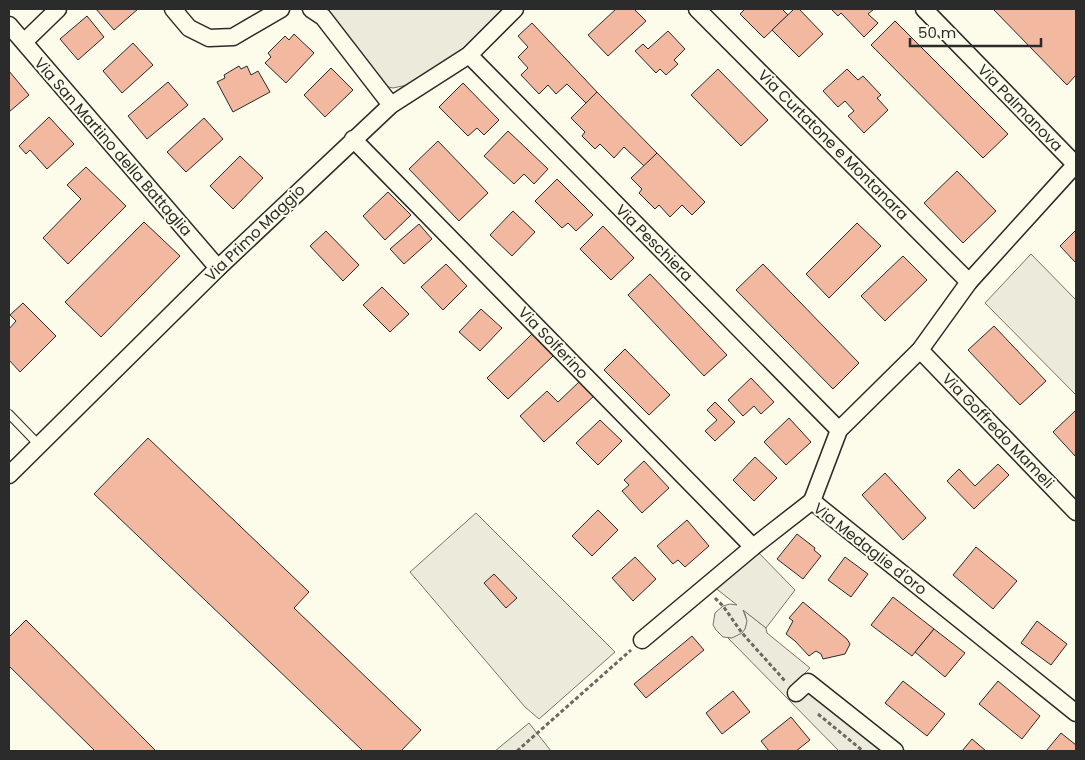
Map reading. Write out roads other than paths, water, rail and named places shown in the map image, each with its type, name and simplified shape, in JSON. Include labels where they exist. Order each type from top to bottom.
[{"type":"street","points":[[24,42],[58,9]]},
{"type":"street","points":[[174,9],[189,28],[209,38],[233,37],[282,9]]},
{"type":"street","points":[[311,9],[323,17],[391,105]]},
{"type":"street","name":"Via Primo Maggio","points":[[9,475],[218,268],[354,139],[391,105],[469,55],[515,9]]},
{"type":"street","name":"Via Curtatone e Montanara","points":[[696,9],[969,282]]},
{"type":"street","name":"Via Palmanova","points":[[924,9],[1076,164]]},
{"type":"street","name":"Via San Martino della Battaglia","points":[[9,25],[218,268]]},
{"type":"street","name":"Via Peschiera","points":[[469,55],[839,430]]},
{"type":"street","name":"Via Solferino","points":[[354,139],[753,547]]},
{"type":"street","points":[[812,501],[839,430],[920,350],[969,282],[1076,164]]},
{"type":"street","name":"Via Goffredo Mameli","points":[[920,350],[1076,512]]},
{"type":"street","name":"Via Medaglie d'oro","points":[[642,640],[753,547],[812,501],[1076,713]]},
{"type":"street","points":[[796,693],[808,682],[895,751]]},
{"type":"lane","points":[[9,414],[39,445]]}]
